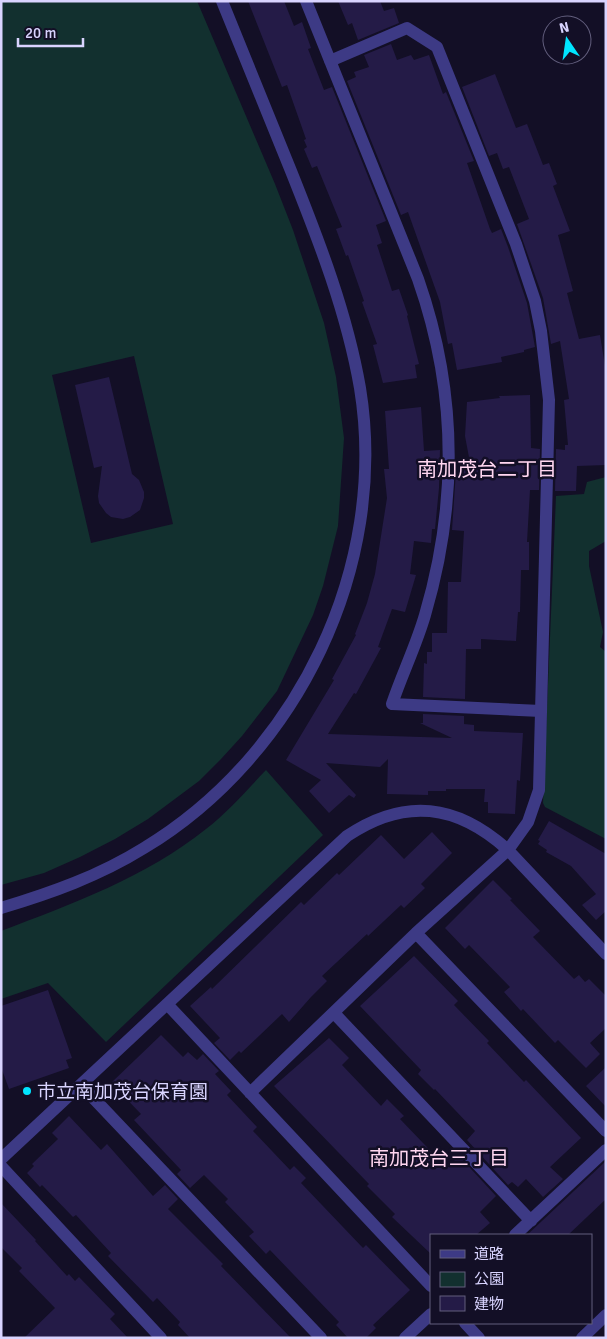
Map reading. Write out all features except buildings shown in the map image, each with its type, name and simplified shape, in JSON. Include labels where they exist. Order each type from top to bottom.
[{"type":"street","points":[[1,908],[70,885],[113,866],[146,848],[176,827],[233,778],[280,721],[309,675],[335,616],[350,572],[358,537],[365,463],[361,399],[353,354],[344,318],[323,252],[222,1]]},
{"type":"street","points":[[306,1],[428,309],[442,371],[447,407],[448,477],[442,547],[425,617],[392,704],[541,711]]},
{"type":"street","points":[[250,1093],[416,933],[508,850],[528,822],[539,790],[549,400],[541,331],[526,272],[460,101],[437,47],[406,28],[330,61]]},
{"type":"street","points":[[1,1158],[347,836],[379,818],[409,811],[441,813],[472,823],[492,836],[508,850],[606,954]]},
{"type":"street","points":[[416,933],[606,1131]]},
{"type":"street","points":[[167,1004],[430,1285]]},
{"type":"street","points":[[334,1013],[531,1221]]},
{"type":"street","points":[[80,1085],[321,1338]]},
{"type":"street","points":[[516,1234],[606,1150]]},
{"type":"street","points":[[1,1166],[161,1338]]},
{"type":"street","points":[[405,1338],[430,1315]]},
{"type":"street","points":[[582,1338],[606,1315]]},
{"type":"street","points":[[466,1324],[479,1338]]},
{"type":"green space","points":[[1,1],[197,1],[275,184],[293,230],[324,323],[336,377],[344,438],[338,526],[323,586],[313,615],[277,691],[242,736],[221,759],[199,781],[148,819],[115,839],[44,873],[1,885]],"holes":[[[134,356],[173,524],[91,543],[52,375]]]},
{"type":"green space","points":[[606,477],[606,541],[589,551],[589,566],[603,632],[600,647],[606,652],[606,839],[545,807],[543,803],[556,496],[584,494],[587,482]]},
{"type":"green space","points":[[266,770],[323,835],[106,1042],[48,983],[1,999],[1,931],[81,900],[159,861],[183,846],[214,822]]},
{"type":"place","name":"市立南加茂台保育園","points":[[27,1091]]},
{"type":"district","name":"南加茂台二丁目","points":[[487,469]]},
{"type":"district","name":"南加茂台三丁目","points":[[439,1158]]}]
